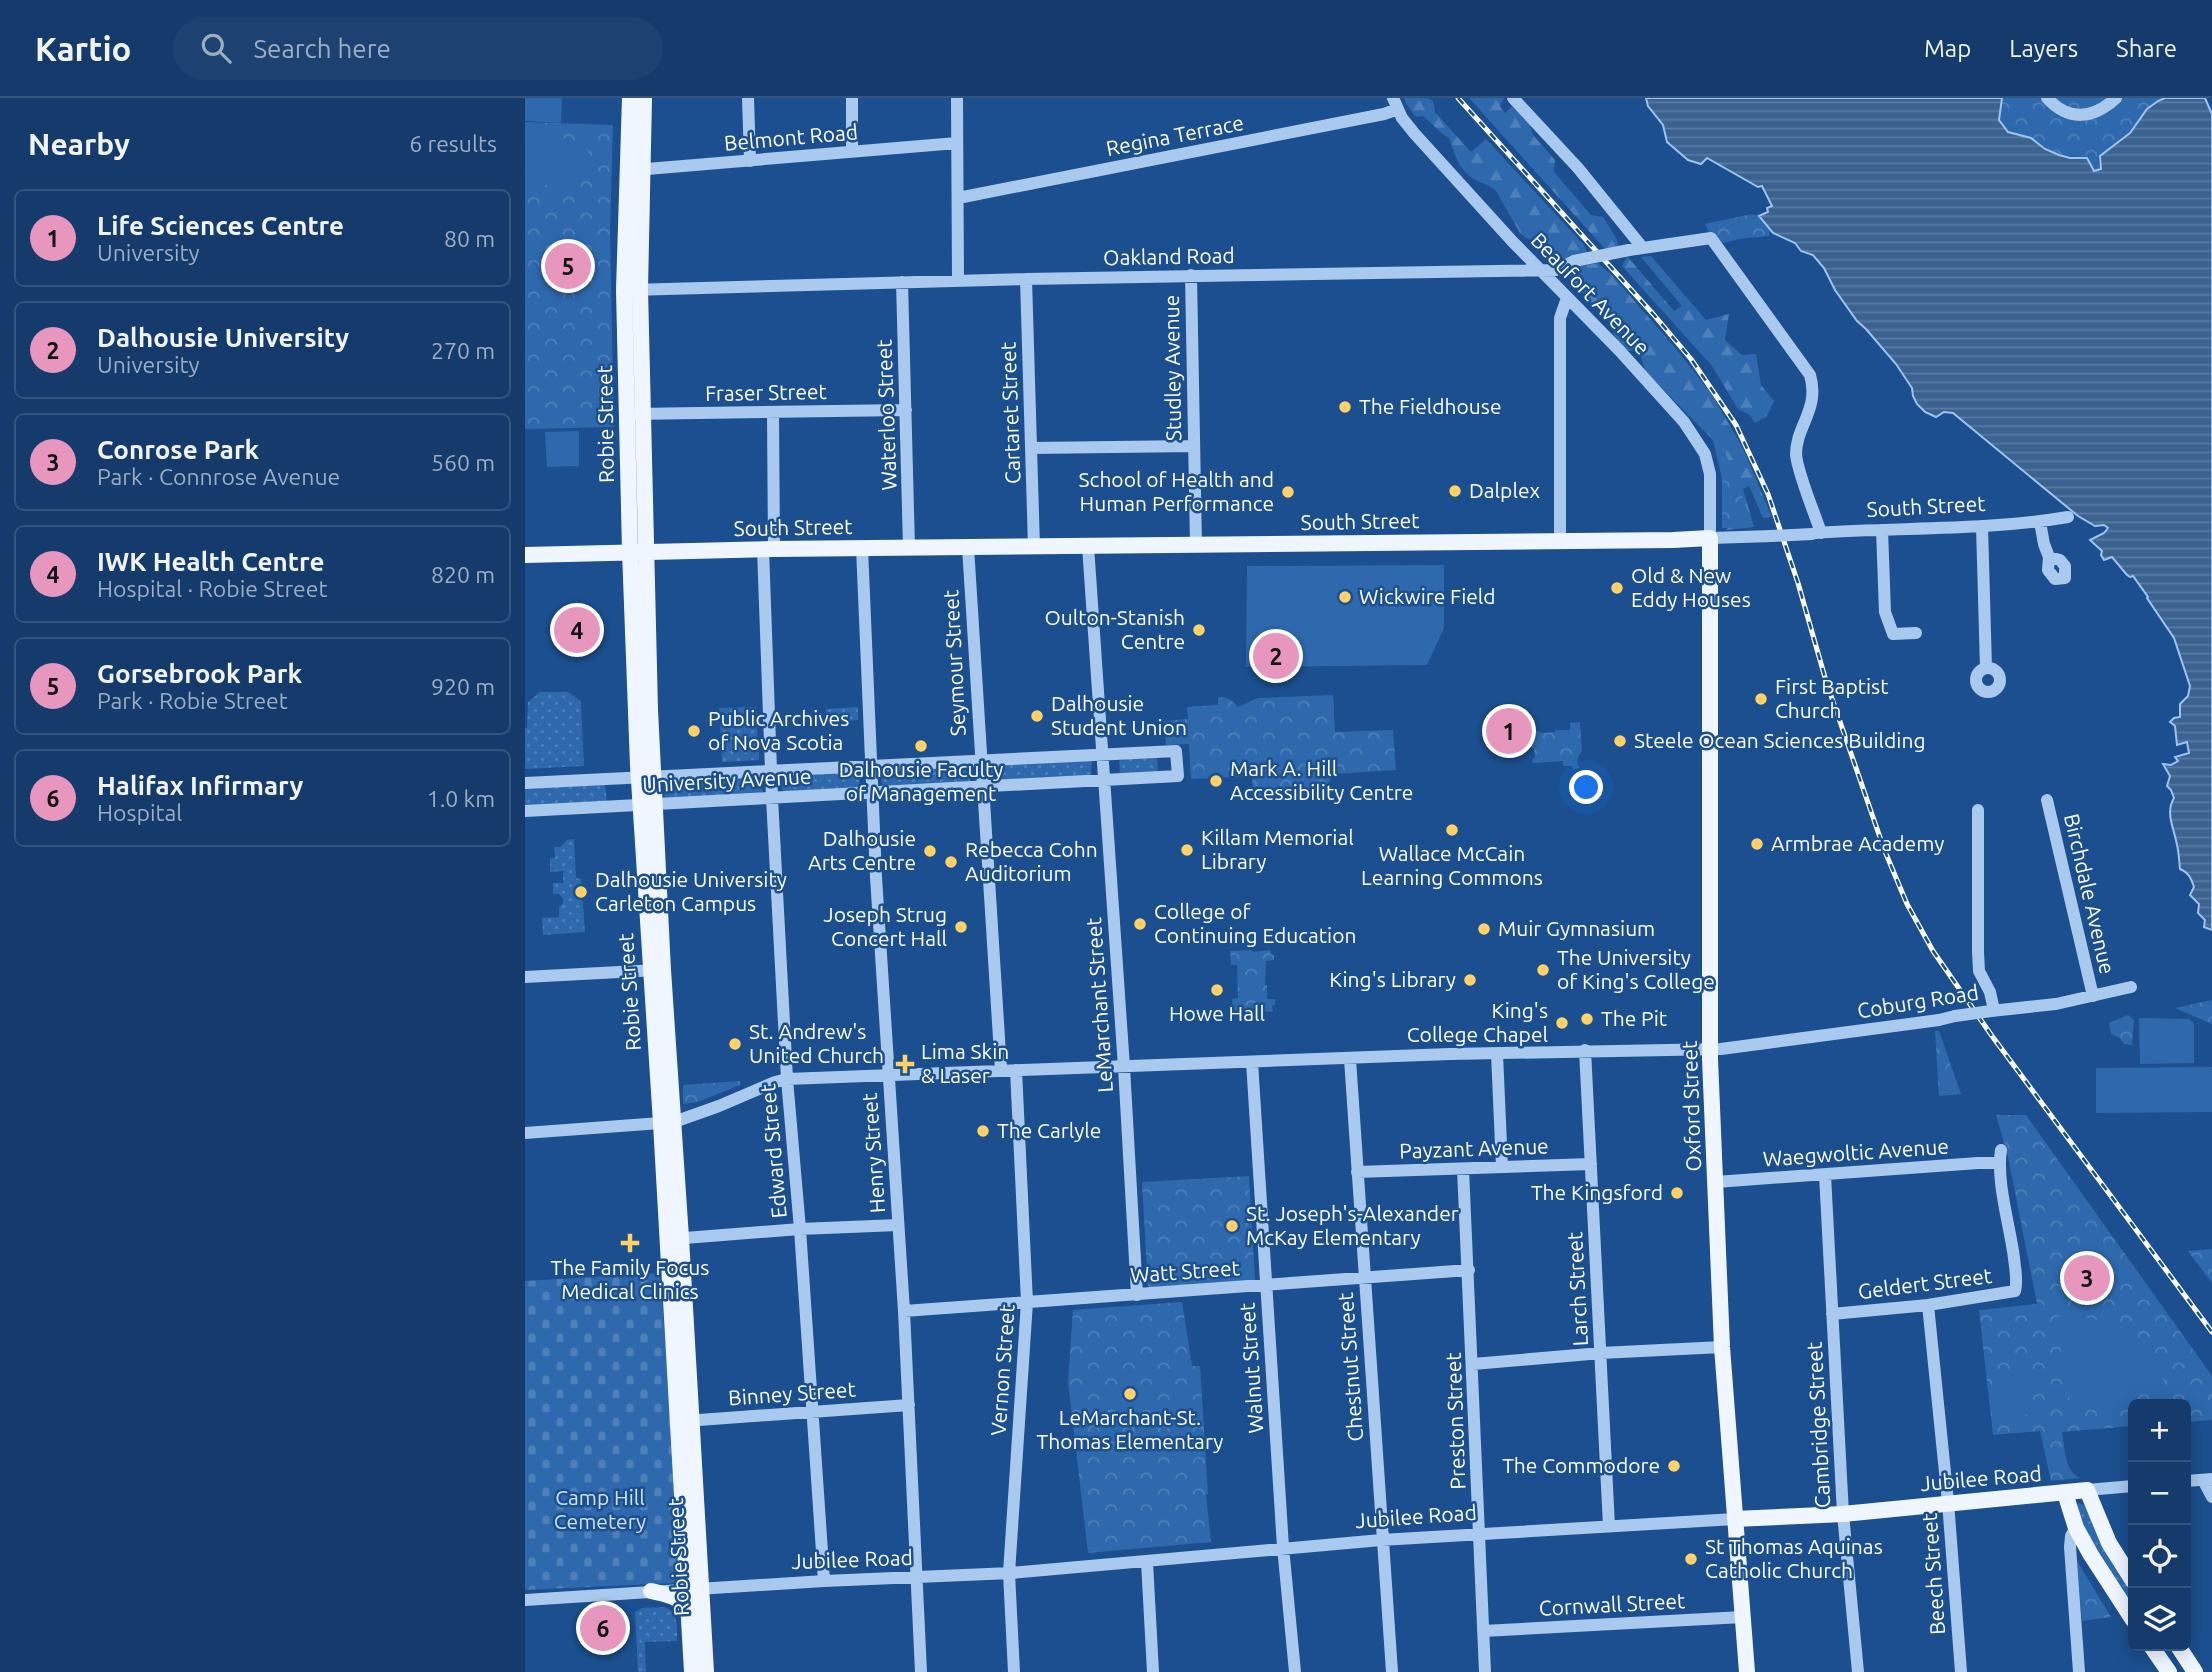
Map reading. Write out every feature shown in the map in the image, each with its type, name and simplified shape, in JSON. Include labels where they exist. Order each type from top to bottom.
[{"type":"main road","name":"Robie Street","points":[[630,98],[635,170],[632,290],[647,804],[695,1589],[706,1672]]},
{"type":"main road","name":"Robie Street","points":[[635,170],[644,98]]},
{"type":"main road","name":"South Street","points":[[525,555],[769,549],[1710,538]]},
{"type":"main road","name":"Oxford Street","points":[[1710,538],[1711,1049],[1722,1347],[1748,1672]]},
{"type":"main road","points":[[1673,540],[1688,546],[1700,557],[1710,575]]},
{"type":"main road","points":[[2087,1490],[2109,1543],[2128,1573]]},
{"type":"main road","name":"Jubilee Road","points":[[1735,1519],[1843,1514],[2087,1490]]},
{"type":"main road","points":[[2065,1493],[2076,1528],[2128,1612]]},
{"type":"main road","name":"Robie Street","points":[[692,1672],[688,1618],[695,1589]]},
{"type":"main road","points":[[651,1591],[671,1595],[679,1600],[685,1606],[688,1618]]},
{"type":"main road","points":[[2154,1651],[2169,1672]]},
{"type":"main road","points":[[2181,1651],[2195,1672]]},
{"type":"street","points":[[748,98],[750,161]]},
{"type":"street","points":[[852,98],[852,151]]},
{"type":"street","points":[[957,98],[958,280]]},
{"type":"street","points":[[1513,98],[1578,168],[1635,248]]},
{"type":"street","points":[[2047,98],[2055,107],[2080,116],[2105,108],[2116,98]]},
{"type":"street","name":"Regina Terrace","points":[[958,198],[1384,114],[1395,104]]},
{"type":"street","name":"Beaufort Avenue","points":[[1395,104],[1414,133],[1539,269],[1637,370],[1698,441],[1705,454],[1710,474],[1710,538]]},
{"type":"street","name":"Belmont Road","points":[[635,170],[957,143]]},
{"type":"street","name":"Oakland Road","points":[[632,290],[958,280],[1556,270],[1574,261],[1635,248],[1711,238],[1810,375],[1814,388],[1812,402],[1796,453],[1816,533]]},
{"type":"street","name":"Studley Avenue","points":[[1191,275],[1196,545]]},
{"type":"street","name":"Cartaret Street","points":[[1026,279],[1034,547]]},
{"type":"street","name":"Waterloo Street","points":[[902,282],[909,548]]},
{"type":"street","points":[[1560,541],[1560,318],[1567,298]]},
{"type":"street","name":"Fraser Street","points":[[635,414],[906,410]]},
{"type":"street","name":"Edward Street","points":[[773,412],[769,549],[772,798],[787,1079],[824,1581]]},
{"type":"street","points":[[1031,448],[1194,446]]},
{"type":"street","name":"South Street","points":[[1710,538],[1982,526],[2068,517]]},
{"type":"street","points":[[2040,522],[2049,557]]},
{"type":"street","points":[[1982,526],[1986,668]]},
{"type":"street","points":[[1882,530],[1885,612],[1893,634],[1916,633]]},
{"type":"street","name":"LeMarchant Street","points":[[1088,546],[1137,1294]]},
{"type":"street","name":"Seymour Street","points":[[968,547],[1001,1070]]},
{"type":"street","name":"Henry Street","points":[[862,548],[872,793],[904,1311],[921,1672]]},
{"type":"street","name":"University Avenue","points":[[525,783],[1176,751],[1178,776],[525,811]]},
{"type":"street","name":"Birchdale Avenue","points":[[2047,800],[2093,996]]},
{"type":"street","points":[[1978,810],[1977,952],[1979,971],[1990,992],[1993,1010]]},
{"type":"street","points":[[525,977],[657,970]]},
{"type":"street","name":"Coburg Road","points":[[525,1133],[667,1123],[719,1107],[787,1079],[1585,1050],[1711,1049],[1939,1020],[1993,1010],[2056,1004],[2130,987]]},
{"type":"street","name":"Larch Street","points":[[1585,1050],[1609,1526]]},
{"type":"street","points":[[1497,1054],[1502,1167]]},
{"type":"street","name":"Chestnut Street","points":[[1350,1059],[1392,1672]]},
{"type":"street","name":"Walnut Street","points":[[1252,1062],[1283,1547],[1295,1672]]},
{"type":"street","name":"Vernon Street","points":[[1014,1672],[1009,1573],[1027,1302],[1016,1070]]},
{"type":"street","name":"Waegwoltic Avenue","points":[[1716,1182],[1977,1163],[2000,1157],[2017,1283]]},
{"type":"street","name":"Payzant Avenue","points":[[1357,1172],[1591,1164]]},
{"type":"street","name":"Preston Street","points":[[1463,1169],[1485,1672]]},
{"type":"street","name":"Cambridge Street","points":[[1825,1175],[1843,1514],[1858,1672]]},
{"type":"street","points":[[674,1239],[800,1229],[898,1225]]},
{"type":"street","name":"Watt Street","points":[[904,1311],[1469,1270]]},
{"type":"street","name":"Geldert Street","points":[[1832,1314],[1928,1305],[2012,1292],[2017,1283]]},
{"type":"street","name":"Beech Street","points":[[1928,1305],[1948,1502],[1961,1672]]},
{"type":"street","points":[[1472,1364],[1601,1353],[1722,1347]]},
{"type":"street","name":"Binney Street","points":[[685,1421],[909,1405]]},
{"type":"street","points":[[2208,1479],[2212,1497]]},
{"type":"street","name":"Jubilee Road","points":[[2087,1490],[2128,1486]]},
{"type":"street","name":"Jubilee Road","points":[[525,1600],[824,1581],[1009,1573],[1283,1547],[1735,1519]]},
{"type":"street","points":[[2076,1528],[2071,1536],[2070,1547],[2079,1672]]},
{"type":"street","points":[[1147,1562],[1153,1672]]},
{"type":"street","name":"Cornwall Street","points":[[1483,1631],[1743,1617]]},
{"type":"green space","points":[[525,98],[562,98],[561,123],[525,121]]},
{"type":"green space","points":[[1404,98],[1428,98],[1433,101],[1435,112],[1471,152],[1486,139],[1584,245],[1588,255],[1553,262],[1536,242],[1520,233],[1496,191],[1474,179],[1463,169],[1449,138],[1422,116],[1416,117]]},
{"type":"green space","points":[[1469,98],[1504,98],[1500,106],[1505,113],[1514,104],[1529,121],[1533,135],[1555,160],[1554,172],[1591,215],[1603,217],[1619,247],[1606,250]]},
{"type":"green space","points":[[2002,98],[2165,98],[2151,105],[2132,130],[2098,159],[2101,169],[2094,171],[2087,160],[2059,155],[2031,138],[2005,129],[2000,120]]},
{"type":"green space","points":[[525,122],[613,125],[610,231],[614,427],[525,429]]},
{"type":"green space","points":[[532,122],[589,151],[567,195],[525,174],[525,137]]},
{"type":"green space","points":[[1752,214],[1759,216],[1770,226],[1769,236],[1723,243],[1708,231],[1705,224]]},
{"type":"green space","points":[[1627,256],[1674,311],[1682,306],[1641,257],[1651,256],[1706,320],[1729,314],[1725,340],[1742,355],[1756,354],[1761,385],[1774,401],[1767,416],[1755,423],[1750,415],[1738,409],[1712,366],[1622,266]]},
{"type":"green space","points":[[1598,263],[1613,276],[1711,393],[1743,448],[1772,517],[1763,518],[1749,486],[1743,489],[1754,527],[1726,530],[1728,528],[1722,525],[1722,479],[1713,440],[1646,372],[1641,357],[1635,351],[1624,350],[1614,339],[1613,326],[1574,284],[1570,275],[1576,267]]},
{"type":"green space","points":[[579,431],[579,466],[547,467],[545,432]]},
{"type":"green space","points":[[1723,447],[1754,527],[1722,528]]},
{"type":"green space","name":"Wickwire Field","points":[[1444,565],[1444,628],[1427,665],[1246,667],[1247,566]]},
{"type":"green space","points":[[540,692],[568,692],[581,701],[584,766],[525,769],[528,702]]},
{"type":"green space","points":[[1333,695],[1335,732],[1393,730],[1396,770],[1333,774],[1323,793],[1253,797],[1252,776],[1191,779],[1189,744],[1166,745],[1164,721],[1188,719],[1187,707],[1218,705],[1218,697],[1229,699],[1238,707],[1258,698]]},
{"type":"green space","points":[[756,707],[759,760],[722,762],[719,708]]},
{"type":"green space","points":[[858,707],[858,720],[827,722],[826,709]]},
{"type":"green space","points":[[1580,722],[1582,751],[1577,759],[1579,768],[1563,766],[1563,761],[1533,763],[1534,749],[1520,748],[1518,738],[1526,728],[1540,733],[1555,732],[1570,730],[1570,723]]},
{"type":"green space","points":[[1155,756],[1158,769],[1155,773],[1120,773],[1119,761],[1123,759]]},
{"type":"green space","points":[[1092,760],[1091,775],[992,781],[990,778],[992,765]]},
{"type":"green space","points":[[969,766],[970,783],[883,788],[881,780],[883,771]]},
{"type":"green space","points":[[857,772],[860,787],[858,789],[784,793],[781,785],[784,776]]},
{"type":"green space","points":[[761,775],[763,794],[665,799],[664,780]]},
{"type":"green space","points":[[605,784],[607,803],[525,806],[525,788]]},
{"type":"green space","points":[[574,839],[576,878],[581,879],[585,932],[543,935],[542,918],[559,917],[559,908],[563,903],[563,898],[553,894],[553,883],[563,883],[563,871],[550,872],[550,858],[555,858],[554,847],[560,847],[567,840]]},
{"type":"green space","points":[[1270,950],[1274,955],[1274,960],[1266,961],[1265,985],[1267,999],[1275,999],[1273,1012],[1255,1010],[1233,1013],[1232,999],[1238,998],[1237,965],[1231,965],[1230,951]]},
{"type":"green space","points":[[2212,1000],[2212,1024],[2175,1008]]},
{"type":"green space","points":[[2128,1015],[2134,1020],[2132,1045],[2124,1044],[2120,1038],[2111,1034],[2109,1023]]},
{"type":"green space","points":[[2139,1018],[2189,1019],[2194,1023],[2194,1063],[2140,1064]]},
{"type":"green space","points":[[1935,1031],[1939,1031],[1961,1094],[1939,1096]]},
{"type":"green space","points":[[2212,1067],[2212,1112],[2096,1113],[2096,1068]]},
{"type":"green space","points":[[740,1081],[740,1085],[698,1102],[683,1104],[683,1085]]},
{"type":"green space","points":[[1996,1115],[2026,1115],[2212,1376],[2212,1420],[2191,1422],[2191,1399],[2128,1399],[2128,1426],[2062,1432],[2068,1464],[2080,1478],[2051,1481],[2040,1431],[1993,1435],[1979,1310],[2037,1304],[2008,1157]]},
{"type":"green space","points":[[1249,1176],[1255,1280],[1148,1290],[1142,1182]]},
{"type":"green space","points":[[2212,1249],[2212,1283],[2188,1251]]},
{"type":"green space","name":"Camp Hill Cemetery","points":[[660,1273],[672,1433],[678,1580],[673,1583],[525,1590],[525,1281]]},
{"type":"green space","points":[[1182,1302],[1192,1366],[1200,1366],[1211,1542],[1088,1553],[1068,1381],[1073,1310]]},
{"type":"green space","points":[[2076,1316],[2106,1323],[2136,1337],[2152,1356],[2167,1388],[2072,1412],[2055,1317]]},
{"type":"green space","points":[[2030,1371],[2035,1414],[1998,1417],[1994,1375]]},
{"type":"green space","points":[[2079,1503],[2084,1505],[2108,1555],[2128,1585],[2128,1602],[2097,1556],[2075,1507]]},
{"type":"green space","points":[[2077,1561],[2111,1617],[2082,1621]]},
{"type":"green space","points":[[665,1607],[675,1617],[677,1641],[645,1642],[646,1672],[638,1672],[635,1612],[642,1608]]},
{"type":"shaded area","points":[[1646,98],[2002,98],[1999,120],[2008,132],[2031,138],[2045,149],[2059,155],[2087,158],[2094,171],[2101,169],[2100,156],[2130,133],[2147,109],[2158,101],[2165,98],[2205,98],[2212,114],[2212,930],[2204,927],[2205,920],[2198,913],[2199,904],[2190,895],[2194,887],[2192,881],[2188,874],[2180,869],[2170,815],[2174,798],[2167,786],[2170,776],[2163,764],[2171,765],[2178,761],[2175,757],[2189,753],[2187,742],[2177,745],[2175,726],[2170,722],[2180,717],[2180,704],[2188,696],[2190,686],[2174,638],[2148,597],[2133,576],[2127,575],[2112,557],[2104,560],[2102,551],[2090,540],[2108,528],[2104,525],[2095,526],[2078,516],[1953,413],[1944,412],[1936,417],[1925,412],[1917,404],[1912,388],[1896,364],[1857,321],[1813,255],[1801,251],[1795,243],[1773,233],[1759,216],[1768,212],[1767,208],[1772,206],[1762,186],[1758,187],[1707,158],[1701,164],[1688,160],[1667,142],[1663,125],[1648,106]]},
{"type":"railway","points":[[1458,98],[1654,315],[1691,359],[1736,425],[1768,494],[1798,583],[1826,681],[1884,849],[1907,904],[1933,951],[1992,1036],[2212,1332]]},
{"type":"place","name":"Gorsebrook Park","points":[[568,266]]},
{"type":"place","name":"The Fieldhouse","points":[[1345,407]]},
{"type":"place","name":"Dalplex","points":[[1455,491]]},
{"type":"place","name":"School of Health and Human Performance","points":[[1288,492]]},
{"type":"place","name":"Old & New Eddy Houses","points":[[1617,588]]},
{"type":"place","name":"Wickwire Field","points":[[1345,597]]},
{"type":"place","name":"IWK Health Centre","points":[[577,630]]},
{"type":"place","name":"Oulton-Stanish Centre","points":[[1199,630]]},
{"type":"place","name":"Dalhousie University","points":[[1276,656]]},
{"type":"place","name":"First Baptist Church","points":[[1761,699]]},
{"type":"place","name":"Dalhousie Student Union","points":[[1037,716]]},
{"type":"place","name":"Public Archives of Nova Scotia","points":[[694,731]]},
{"type":"place","name":"Life Sciences Centre","points":[[1509,731]]},
{"type":"place","name":"Steele Ocean Sciences Building","points":[[1620,741]]},
{"type":"place","name":"Dalhousie Faculty of Management","points":[[921,746]]},
{"type":"place","name":"Mark A. Hill Accessibility Centre","points":[[1216,781]]},
{"type":"place","name":"Wallace McCain Learning Commons","points":[[1452,830]]},
{"type":"place","name":"Armbrae Academy","points":[[1757,844]]},
{"type":"place","name":"Killam Memorial Library","points":[[1187,850]]},
{"type":"place","name":"Dalhousie Arts Centre","points":[[930,851]]},
{"type":"place","name":"Rebecca Cohn Auditorium","points":[[951,862]]},
{"type":"place","name":"Dalhousie University Carleton Campus","points":[[581,892]]},
{"type":"place","name":"College of Continuing Education","points":[[1140,924]]},
{"type":"place","name":"Joseph Strug Concert Hall","points":[[961,927]]},
{"type":"place","name":"Muir Gymnasium","points":[[1484,929]]},
{"type":"place","name":"The University of King's College","points":[[1543,970]]},
{"type":"place","name":"King's Library","points":[[1470,980]]},
{"type":"place","name":"Howe Hall","points":[[1217,990]]},
{"type":"place","name":"The Pit","points":[[1587,1019]]},
{"type":"place","name":"King's College Chapel","points":[[1562,1023]]},
{"type":"place","name":"St. Andrew's United Church","points":[[735,1044]]},
{"type":"place","name":"Lima Skin & Laser","points":[[905,1064]]},
{"type":"place","name":"The Carlyle","points":[[983,1131]]},
{"type":"place","name":"The Kingsford","points":[[1677,1193]]},
{"type":"place","name":"St. Joseph's-Alexander McKay Elementary","points":[[1232,1226]]},
{"type":"place","name":"The Family Focus Medical Clinics","points":[[630,1243]]},
{"type":"place","name":"Conrose Park","points":[[2087,1278]]},
{"type":"place","name":"LeMarchant-St. Thomas Elementary","points":[[1130,1394]]},
{"type":"place","name":"The Commodore","points":[[1674,1466]]},
{"type":"place","name":"St Thomas Aquinas Catholic Church","points":[[1691,1559]]},
{"type":"place","name":"Halifax Infirmary","points":[[603,1628]]}]
